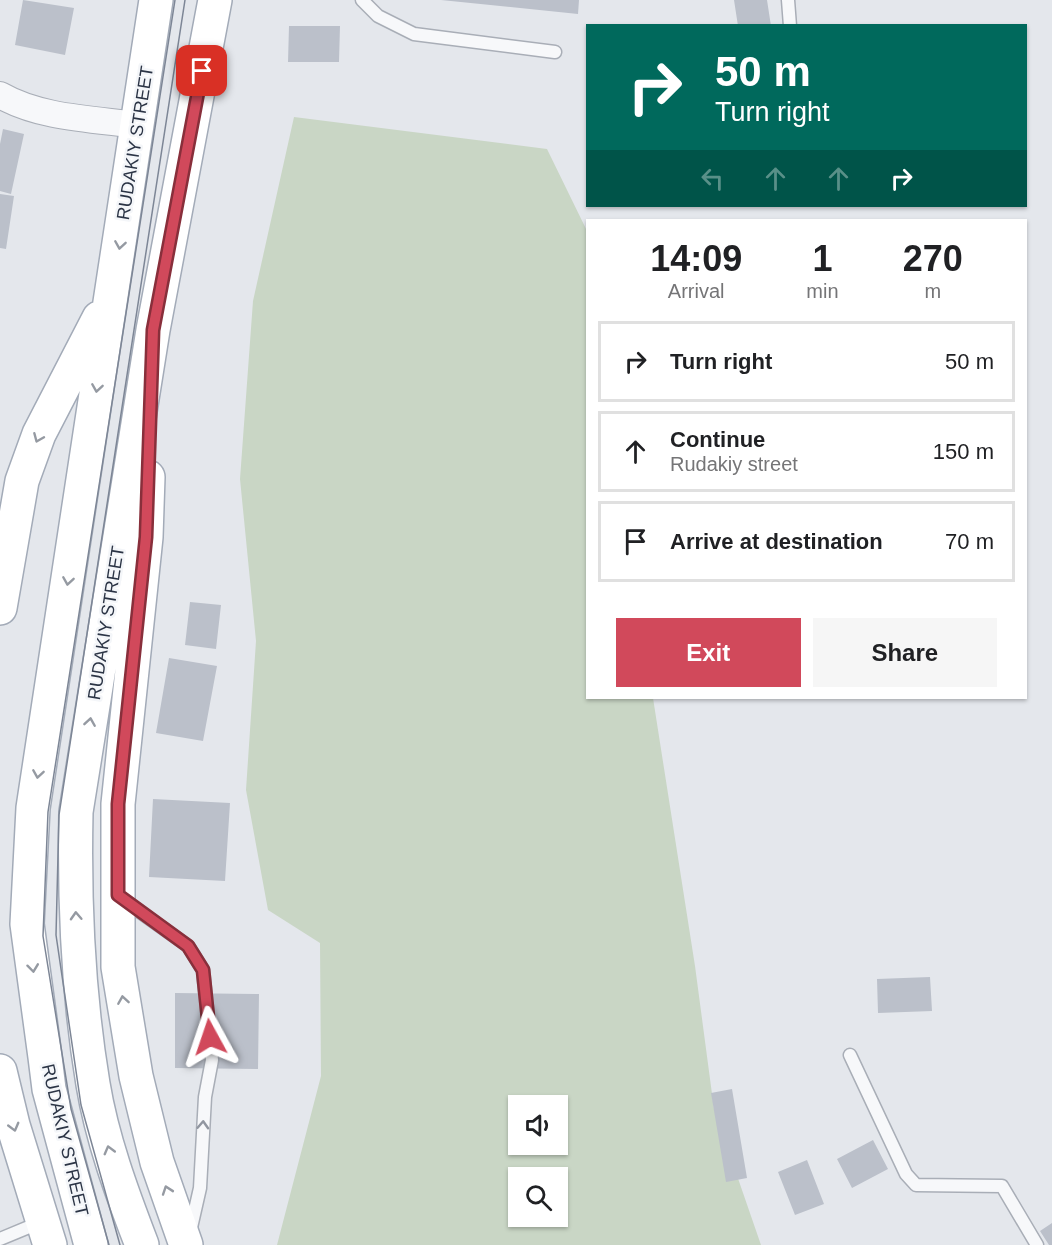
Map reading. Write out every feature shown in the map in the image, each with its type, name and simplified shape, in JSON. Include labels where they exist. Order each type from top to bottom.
[{"type":"main road","name":"RUDAKIY STREET","points":[[91,1245],[49,1089],[27,924],[33,808],[156,0]]},
{"type":"main road","name":"RUDAKIY STREET","points":[[142,1245],[111,1157],[93,1085],[80,980],[75,890],[76,812],[153,330],[215,0]]},
{"type":"main road","points":[[0,608],[22,481],[39,434],[112,292]]},
{"type":"main road","points":[[153,330],[146,537],[118,804],[117,967],[135,1076],[157,1162],[187,1245]]},
{"type":"main road","points":[[0,1071],[13,1125],[46,1233]]},
{"type":"street","points":[[5,105],[138,125]]},
{"type":"lane","points":[[362,0],[378,16],[414,34],[555,52]]},
{"type":"lane","points":[[789,0],[790,24]]},
{"type":"lane","points":[[118,895],[188,946],[203,970],[212,1060],[205,1096],[200,1188],[187,1245]]},
{"type":"lane","points":[[850,1055],[906,1174],[916,1185],[1002,1186],[1037,1245]]},
{"type":"lane","points":[[0,1239],[46,1233]]},
{"type":"green space","points":[[294,117],[547,149],[586,229],[586,699],[653,699],[695,966],[714,1109],[761,1245],[277,1245],[321,1076],[320,943],[268,910],[246,790],[256,641],[240,479],[253,301]]},
{"type":"building","points":[[23,0],[74,8],[65,55],[15,45]]},
{"type":"building","points":[[441,0],[579,0],[578,14]]},
{"type":"building","points":[[734,0],[767,0],[771,24],[738,24]]},
{"type":"building","points":[[289,26],[340,26],[339,62],[288,62]]},
{"type":"building","points":[[3,129],[24,134],[11,194],[0,191],[0,144]]},
{"type":"building","points":[[0,194],[14,196],[6,249],[0,248]]},
{"type":"building","points":[[190,602],[221,605],[216,649],[185,645]]},
{"type":"building","points":[[169,658],[217,666],[203,741],[156,733]]},
{"type":"building","points":[[153,799],[230,803],[225,881],[149,877]]},
{"type":"building","points":[[930,977],[932,1011],[878,1013],[877,979]]},
{"type":"building","points":[[175,993],[259,994],[258,1069],[175,1068]]},
{"type":"building","points":[[732,1089],[747,1178],[726,1182],[711,1093]]},
{"type":"building","points":[[873,1140],[888,1169],[852,1188],[837,1159]]},
{"type":"building","points":[[807,1160],[824,1204],[795,1215],[778,1172]]},
{"type":"building","points":[[1052,1223],[1052,1245],[1049,1245],[1040,1231]]},
{"type":"tram line","points":[[109,1245],[71,1109],[43,936],[48,812],[175,0]]},
{"type":"tram line","points":[[120,1245],[81,1105],[56,935],[59,815],[185,0]]},
{"type":"route","points":[[202,71],[153,330],[146,537],[118,804],[118,895],[188,946],[203,970],[210,1037]]}]
